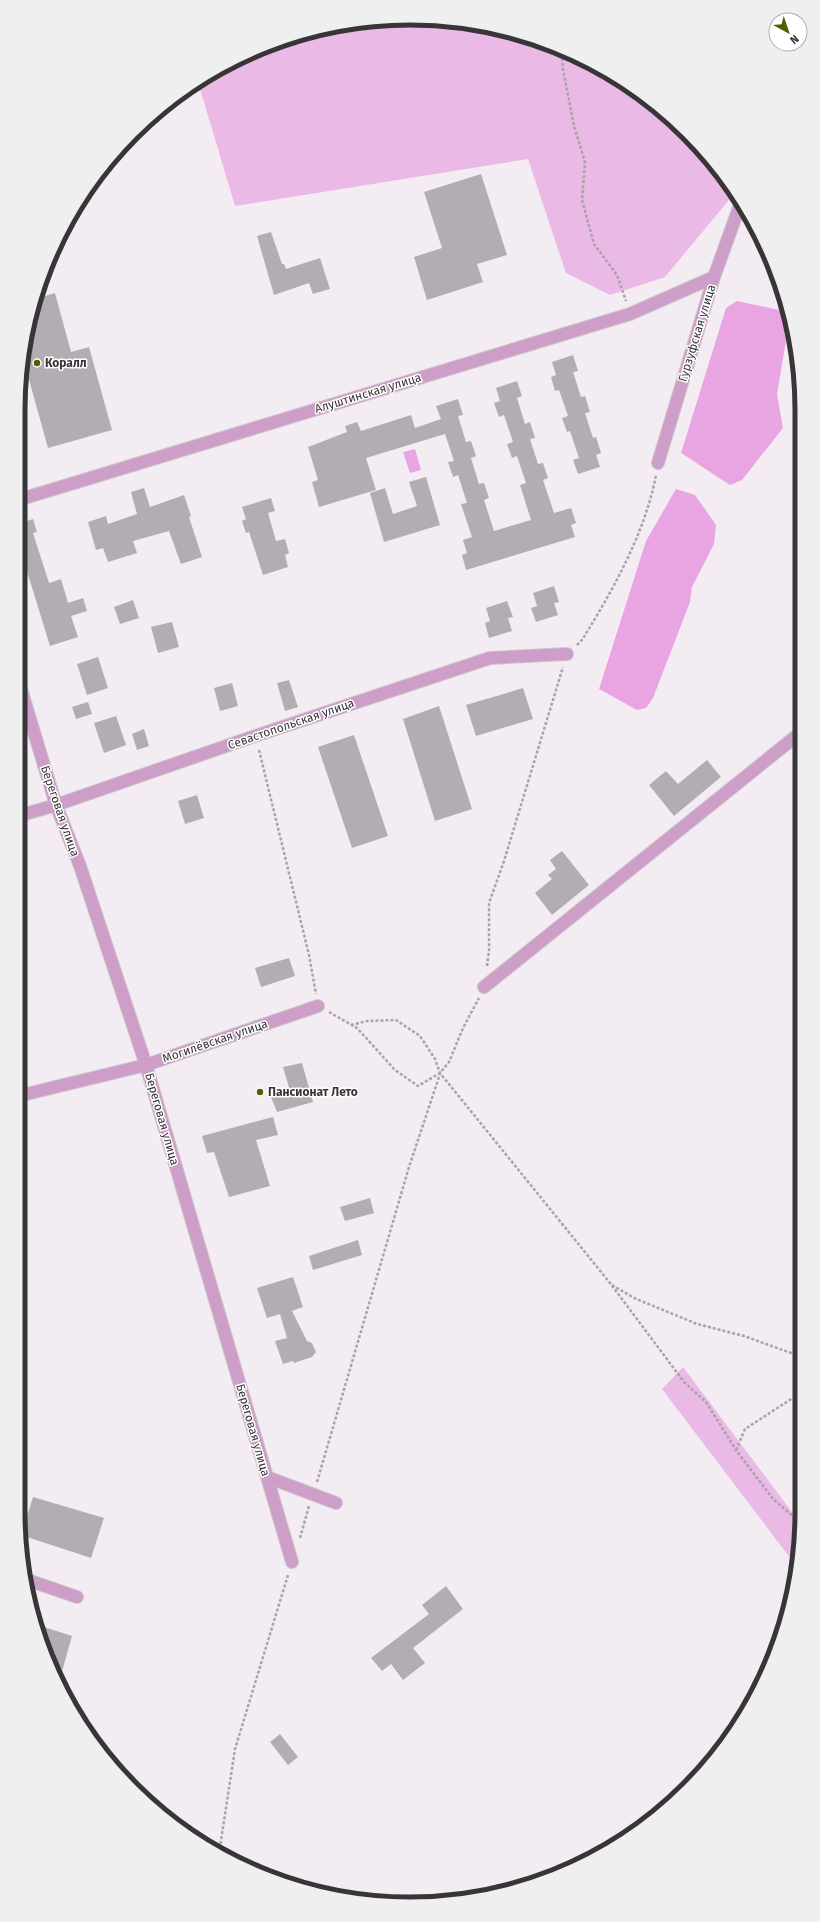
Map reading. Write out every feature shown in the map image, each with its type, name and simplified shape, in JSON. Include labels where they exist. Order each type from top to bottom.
[{"type":"street","name":"Гурзуфская улица","points":[[658,463],[714,277],[738,210]]},
{"type":"street","name":"Алуштинская улица","points":[[25,498],[630,314],[714,277]]},
{"type":"street","name":"Севастопольская улица","points":[[25,814],[56,805],[255,736],[490,658],[567,654]]},
{"type":"street","name":"Береговая улица","points":[[25,703],[56,805],[80,866],[146,1065],[292,1562]]},
{"type":"street","points":[[484,987],[795,737]]},
{"type":"street","name":"Могилёвская улица","points":[[25,1094],[146,1065],[318,1006]]},
{"type":"street","points":[[267,1477],[336,1503]]},
{"type":"street","points":[[31,1581],[77,1596]]},
{"type":"path","points":[[562,56],[563,69],[574,126],[585,162],[582,200],[594,244],[617,275],[630,314]]},
{"type":"path","points":[[255,736],[309,955],[318,1006],[357,1028],[395,1070],[418,1086],[440,1073],[449,1062],[463,1028],[484,987],[489,951],[488,902],[504,861],[567,654],[582,640],[607,598],[630,552],[653,488],[658,463]]},
{"type":"path","points":[[351,1025],[367,1020],[396,1020],[420,1036],[435,1059],[440,1073],[610,1283],[684,1382],[706,1402],[736,1450],[773,1499],[795,1518]]},
{"type":"path","points":[[299,1540],[409,1167],[440,1073]]},
{"type":"path","points":[[610,1283],[634,1298],[697,1324],[744,1336],[795,1354]]},
{"type":"path","points":[[736,1450],[745,1429],[795,1397]]},
{"type":"path","points":[[220,1847],[235,1749],[292,1562]]},
{"type":"shaded area","points":[[410,25],[460,28],[485,32],[534,45],[580,65],[624,90],[664,121],[699,156],[731,198],[665,277],[610,295],[566,273],[528,159],[235,206],[200,88],[240,65],[286,45],[335,32],[360,28]]},
{"type":"shaded area","points":[[737,301],[782,311],[787,332],[777,394],[783,428],[742,480],[730,485],[681,453],[726,308]]},
{"type":"shaded area","points":[[415,449],[421,470],[410,473],[403,452]]},
{"type":"shaded area","points":[[676,489],[695,495],[716,525],[714,544],[692,587],[690,602],[653,698],[646,708],[637,710],[599,689],[646,541]]},
{"type":"shaded area","points":[[683,1367],[795,1516],[792,1561],[662,1389]]},
{"type":"building","points":[[481,174],[507,255],[477,264],[483,282],[427,300],[414,257],[442,248],[424,192]]},
{"type":"building","points":[[271,232],[282,264],[284,264],[286,269],[320,258],[330,289],[313,294],[309,283],[274,295],[257,236]]},
{"type":"building","points":[[55,293],[71,352],[89,347],[112,430],[48,448],[27,372],[32,335],[42,297]]},
{"type":"building","points":[[573,355],[578,371],[573,372],[581,397],[585,396],[590,412],[585,413],[593,438],[596,437],[601,453],[596,455],[600,467],[578,474],[573,460],[579,458],[570,431],[567,432],[562,418],[568,416],[559,390],[555,391],[551,377],[556,375],[552,362]]},
{"type":"building","points":[[517,381],[522,396],[517,398],[525,424],[530,422],[535,438],[530,439],[538,464],[543,463],[548,478],[543,480],[554,513],[571,508],[576,523],[571,525],[575,537],[466,570],[462,555],[467,553],[463,540],[472,537],[461,504],[467,503],[458,475],[453,477],[448,462],[454,461],[445,434],[366,458],[376,490],[319,507],[312,482],[318,480],[308,447],[347,432],[345,426],[357,422],[361,431],[411,415],[415,428],[441,419],[436,406],[458,399],[463,415],[458,416],[466,442],[471,441],[476,456],[471,458],[479,484],[484,483],[489,498],[484,500],[494,531],[531,520],[520,485],[526,483],[517,456],[512,458],[507,444],[513,442],[504,415],[499,417],[494,403],[500,401],[496,388]]},
{"type":"building","points":[[426,477],[440,525],[384,542],[370,493],[385,488],[393,514],[417,506],[409,482]]},
{"type":"building","points":[[144,488],[150,507],[184,495],[191,516],[189,517],[202,557],[181,564],[169,531],[133,541],[137,553],[108,562],[103,548],[96,550],[88,522],[106,516],[108,524],[137,514],[131,492]]},
{"type":"building","points":[[271,498],[275,511],[268,513],[276,541],[285,539],[289,553],[285,555],[288,567],[263,575],[249,532],[246,533],[242,521],[246,519],[242,507]]},
{"type":"building","points":[[33,519],[37,532],[33,533],[49,583],[61,579],[68,603],[83,598],[87,611],[71,616],[78,637],[50,646],[25,565],[25,522]]},
{"type":"building","points":[[554,586],[559,602],[554,603],[558,615],[536,622],[531,608],[537,606],[533,593]]},
{"type":"building","points":[[133,600],[139,618],[120,624],[114,607]]},
{"type":"building","points":[[507,601],[513,617],[508,618],[512,631],[489,638],[485,623],[490,621],[486,608]]},
{"type":"building","points":[[172,622],[179,647],[158,653],[151,627]]},
{"type":"building","points":[[98,657],[108,688],[87,695],[77,664]]},
{"type":"building","points":[[289,680],[298,707],[285,711],[277,683]]},
{"type":"building","points":[[232,683],[238,706],[220,711],[214,688]]},
{"type":"building","points":[[523,688],[533,719],[476,736],[466,705]]},
{"type":"building","points":[[88,702],[92,714],[76,719],[72,707]]},
{"type":"building","points":[[439,706],[472,809],[435,821],[403,719]]},
{"type":"building","points":[[116,716],[126,745],[104,753],[94,723]]},
{"type":"building","points":[[144,729],[149,746],[137,750],[132,734]]},
{"type":"building","points":[[354,735],[388,836],[352,848],[318,747]]},
{"type":"building","points":[[707,760],[721,777],[674,816],[649,785],[666,771],[678,784]]},
{"type":"building","points":[[197,795],[204,818],[185,824],[178,801]]},
{"type":"building","points":[[562,851],[589,885],[552,915],[535,893],[552,879],[548,875],[556,869],[550,860]]},
{"type":"building","points":[[289,958],[295,976],[261,987],[255,968]]},
{"type":"building","points":[[302,1063],[313,1102],[277,1112],[271,1097],[290,1091],[283,1067]]},
{"type":"building","points":[[273,1117],[278,1135],[256,1140],[270,1186],[229,1197],[214,1152],[207,1153],[202,1136]]},
{"type":"building","points":[[370,1198],[374,1213],[345,1221],[340,1207]]},
{"type":"building","points":[[358,1240],[362,1255],[313,1270],[309,1256]]},
{"type":"building","points":[[293,1277],[303,1307],[292,1311],[307,1341],[312,1343],[316,1352],[312,1357],[294,1363],[293,1361],[283,1364],[275,1341],[287,1338],[280,1314],[267,1318],[257,1288]]},
{"type":"building","points":[[33,1497],[104,1518],[91,1558],[26,1537],[25,1521]]},
{"type":"building","points":[[446,1586],[463,1609],[413,1648],[425,1663],[403,1680],[391,1664],[382,1671],[371,1658],[429,1614],[422,1605]]},
{"type":"building","points":[[42,1626],[72,1636],[61,1674]]},
{"type":"building","points":[[280,1734],[298,1757],[288,1765],[270,1742]]},
{"type":"place","name":"Коралл","points":[[37,363]]},
{"type":"place","name":"Пансионат Лето","points":[[260,1092]]}]
